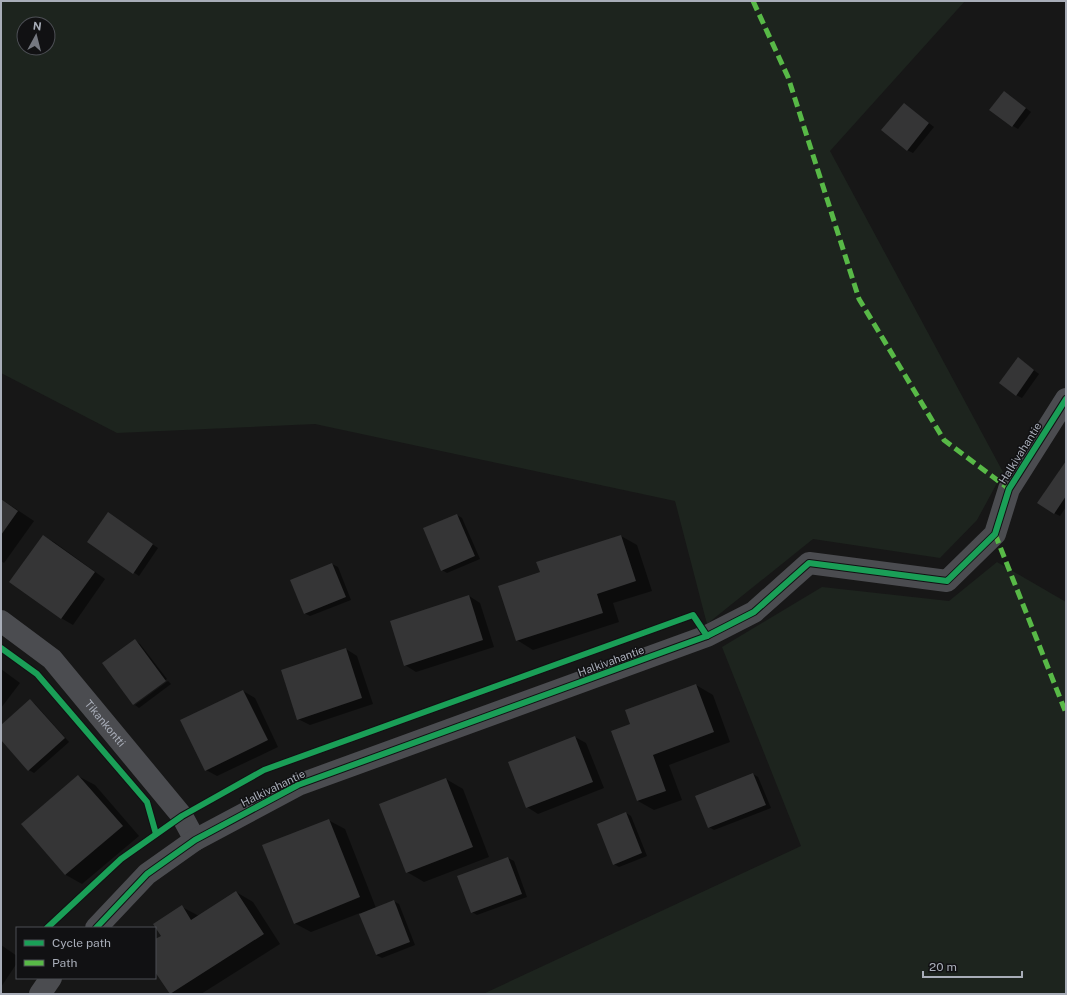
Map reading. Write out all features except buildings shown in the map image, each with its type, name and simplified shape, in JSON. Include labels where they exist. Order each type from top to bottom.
[{"type":"street","name":"Halkivahantie","points":[[97,927],[147,874],[195,840],[298,785],[707,636],[754,612],[809,563],[946,581],[995,534],[1009,489],[1066,399]]},
{"type":"street","name":"Tikankontti","points":[[1,621],[52,659],[182,816],[195,840]]},
{"type":"street","points":[[40,994],[50,979]]},
{"type":"shaded area","points":[[1,1],[965,1],[830,151],[1003,472],[977,520],[940,558],[813,539],[707,624],[675,501],[315,424],[117,433],[1,373]]},
{"type":"shaded area","points":[[997,562],[1066,602],[1066,994],[483,994],[801,846],[722,647],[822,587],[949,601]]},
{"type":"marked path","points":[[753,1],[788,77],[859,299],[944,440],[1009,489]]},
{"type":"marked path","points":[[995,534],[1066,713]]},
{"type":"cycle path","points":[[97,927],[147,874],[195,840],[298,785],[707,636],[754,612],[809,563],[947,581],[995,534],[1009,489],[1066,399]]},
{"type":"cycle path","points":[[48,927],[121,859],[182,816],[264,770],[693,615],[707,636]]},
{"type":"cycle path","points":[[1,648],[37,674],[147,802],[156,834]]}]
